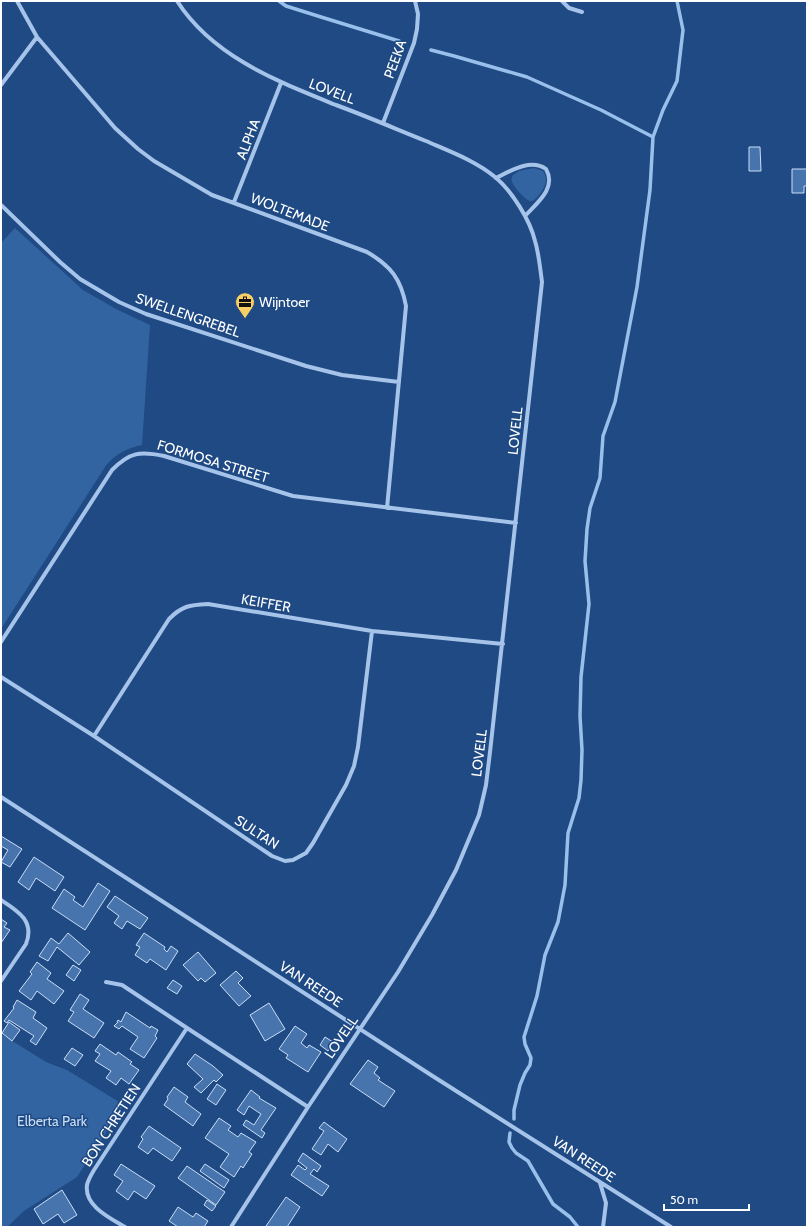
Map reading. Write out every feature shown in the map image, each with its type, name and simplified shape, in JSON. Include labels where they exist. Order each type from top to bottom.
[{"type":"street","name":"WOLTEMADE","points":[[17,1],[37,37],[116,128],[138,150],[212,195],[367,252],[386,265],[394,275],[403,291],[406,306],[386,508]]},
{"type":"street","name":"LOVELL","points":[[177,1],[196,26],[221,48],[248,66],[281,83],[383,123],[472,162],[496,178],[510,194],[525,216],[535,239],[540,260],[542,282],[489,765],[479,815],[456,870],[432,915],[398,972],[308,1107],[231,1227]]},
{"type":"street","name":"PEEKA","points":[[383,123],[414,43],[418,14],[415,1]]},
{"type":"street","points":[[562,1],[569,8],[582,12]]},
{"type":"street","points":[[1,85],[37,37]]},
{"type":"street","name":"ALPHA","points":[[234,202],[281,83]]},
{"type":"street","points":[[496,178],[531,165],[537,164],[546,169],[550,179],[549,186],[525,216]]},
{"type":"street","name":"SWELLENGREBEL","points":[[1,205],[60,262],[80,279],[119,302],[146,314],[306,366],[342,375],[399,382]]},
{"type":"street","name":"FORMOSA STREET","points":[[1,642],[112,470],[122,460],[135,454],[147,453],[164,456],[292,496],[516,523]]},
{"type":"street","name":"KEIFFER","points":[[94,736],[169,619],[183,607],[193,604],[208,604],[372,631],[503,644]]},
{"type":"street","name":"SULTAN","points":[[1,677],[94,736],[272,856],[285,861],[293,860],[306,853],[314,843],[346,785],[354,766],[358,747],[372,631]]},
{"type":"street","name":"VAN REEDE","points":[[1,797],[360,1029],[671,1227]]},
{"type":"street","points":[[1,900],[16,910],[23,917],[29,930],[26,944],[1,981]]},
{"type":"street","points":[[106,982],[122,985],[308,1107]]},
{"type":"street","name":"BON CHRETIEN","points":[[124,1227],[97,1209],[91,1202],[87,1193],[87,1185],[94,1170],[188,1028]]},
{"type":"street","points":[[599,1182],[606,1203],[603,1227]]},
{"type":"green space","points":[[534,168],[543,171],[546,180],[545,186],[537,198],[530,201],[520,194],[512,182],[512,176],[519,171]]},
{"type":"green space","points":[[15,228],[83,290],[116,309],[150,325],[142,445],[123,452],[107,464],[1,629],[1,243]]},
{"type":"green space","name":"Elberta Park","points":[[1,1034],[46,1062],[67,1070],[124,1105],[77,1177],[24,1211],[7,1227],[1,1227]]},
{"type":"building","points":[[749,147],[760,147],[761,171],[749,171]]},
{"type":"building","points":[[792,169],[807,169],[807,186],[804,186],[804,193],[792,193]]},
{"type":"building","points":[[1,836],[22,849],[10,867],[1,862],[8,850],[1,846]]},
{"type":"building","points":[[34,857],[64,877],[55,891],[36,878],[29,890],[18,882]]},
{"type":"building","points":[[98,883],[110,891],[85,930],[52,908],[64,889],[75,897],[73,900],[83,907]]},
{"type":"building","points":[[115,896],[148,918],[140,929],[127,921],[122,929],[114,923],[119,916],[107,907]]},
{"type":"building","points":[[1,919],[7,923],[4,927],[10,930],[1,943]]},
{"type":"building","points":[[68,933],[90,952],[79,965],[57,947],[48,961],[39,956],[51,938],[59,944]]},
{"type":"building","points":[[144,933],[165,947],[164,949],[167,952],[171,946],[178,951],[166,970],[150,959],[147,963],[135,955],[140,947],[136,945]]},
{"type":"building","points":[[198,952],[216,973],[205,982],[201,978],[198,981],[183,965]]},
{"type":"building","points":[[37,962],[51,973],[47,979],[64,991],[54,1004],[37,991],[31,1000],[19,991],[32,974],[30,972]]},
{"type":"building","points":[[73,965],[81,970],[74,981],[66,975]]},
{"type":"building","points":[[236,971],[243,978],[238,983],[251,996],[239,1006],[220,985]]},
{"type":"building","points":[[173,980],[182,986],[177,994],[167,988]]},
{"type":"building","points":[[80,994],[89,1000],[83,1009],[104,1023],[94,1038],[68,1021],[74,1012],[70,1010]]},
{"type":"building","points":[[17,1000],[36,1012],[33,1018],[47,1028],[36,1045],[30,1041],[34,1036],[9,1020],[7,1023],[4,1021],[14,1008],[13,1007]]},
{"type":"building","points":[[269,1003],[285,1029],[265,1041],[250,1015]]},
{"type":"building","points":[[126,1012],[150,1028],[151,1026],[158,1030],[155,1036],[157,1038],[144,1058],[130,1049],[138,1037],[122,1026],[119,1029],[114,1026],[118,1020],[121,1022]]},
{"type":"building","points":[[9,1022],[20,1030],[12,1041],[2,1033]]},
{"type":"building","points":[[295,1026],[307,1034],[301,1043],[307,1048],[309,1045],[321,1052],[308,1072],[286,1058],[288,1055],[279,1049]]},
{"type":"building","points":[[325,1037],[333,1042],[328,1051],[320,1045]]},
{"type":"building","points":[[100,1044],[116,1055],[118,1052],[132,1062],[130,1064],[139,1070],[129,1084],[121,1078],[116,1085],[106,1078],[111,1071],[95,1061],[100,1054],[95,1051]]},
{"type":"building","points":[[72,1048],[83,1055],[75,1066],[64,1059]]},
{"type":"building","points":[[195,1054],[223,1075],[216,1082],[214,1080],[201,1093],[194,1087],[203,1079],[187,1064]]},
{"type":"building","points":[[368,1060],[378,1067],[374,1073],[380,1078],[378,1080],[395,1091],[384,1107],[350,1084]]},
{"type":"building","points":[[217,1084],[226,1090],[216,1105],[207,1099]]},
{"type":"building","points":[[174,1087],[188,1097],[185,1102],[201,1114],[193,1126],[164,1105],[168,1099],[167,1097]]},
{"type":"building","points":[[251,1090],[260,1097],[259,1098],[276,1108],[261,1130],[265,1133],[262,1138],[243,1125],[246,1120],[254,1125],[261,1114],[249,1106],[244,1115],[237,1110]]},
{"type":"building","points":[[219,1118],[231,1126],[228,1130],[238,1137],[241,1133],[256,1142],[249,1152],[252,1154],[243,1168],[241,1166],[234,1177],[220,1167],[229,1154],[205,1138]]},
{"type":"building","points":[[324,1122],[347,1139],[338,1152],[328,1144],[321,1155],[312,1149],[324,1131],[319,1128]]},
{"type":"building","points":[[149,1126],[181,1148],[172,1161],[153,1148],[148,1154],[138,1147],[143,1139],[141,1137]]},
{"type":"building","points":[[303,1153],[321,1166],[317,1172],[314,1169],[310,1174],[329,1186],[322,1196],[291,1175],[298,1165],[305,1170],[307,1168],[298,1161]]},
{"type":"building","points":[[121,1164],[155,1186],[146,1199],[134,1191],[128,1200],[116,1191],[123,1181],[114,1175]]},
{"type":"building","points":[[205,1164],[229,1180],[224,1188],[200,1171]]},
{"type":"building","points":[[187,1166],[225,1192],[216,1205],[178,1178]]},
{"type":"building","points":[[62,1190],[77,1215],[64,1223],[58,1214],[43,1224],[34,1209]]},
{"type":"building","points":[[286,1197],[300,1207],[287,1227],[266,1226]]},
{"type":"building","points":[[207,1200],[216,1206],[212,1211],[204,1205]]},
{"type":"building","points":[[178,1207],[193,1217],[196,1213],[208,1221],[204,1227],[178,1227],[169,1221]]},
{"type":"waterway","points":[[279,1],[286,6],[399,41]]},
{"type":"waterway","points":[[514,1119],[514,1110],[520,1085],[530,1065],[531,1058],[525,1044],[524,1037],[537,996],[545,955],[558,922],[565,885],[568,833],[579,798],[582,750],[580,716],[581,677],[589,604],[585,561],[587,529],[590,508],[600,478],[603,436],[615,402],[637,287],[650,190],[653,137],[663,110],[677,81],[683,30],[677,1]]},
{"type":"waterway","points":[[431,50],[527,77],[601,110],[653,137]]},
{"type":"waterway","points":[[510,1133],[509,1142],[512,1148],[516,1153],[528,1161],[553,1204],[570,1217],[578,1227]]},
{"type":"place","name":"Wijntoer","points":[[245,319]]}]
